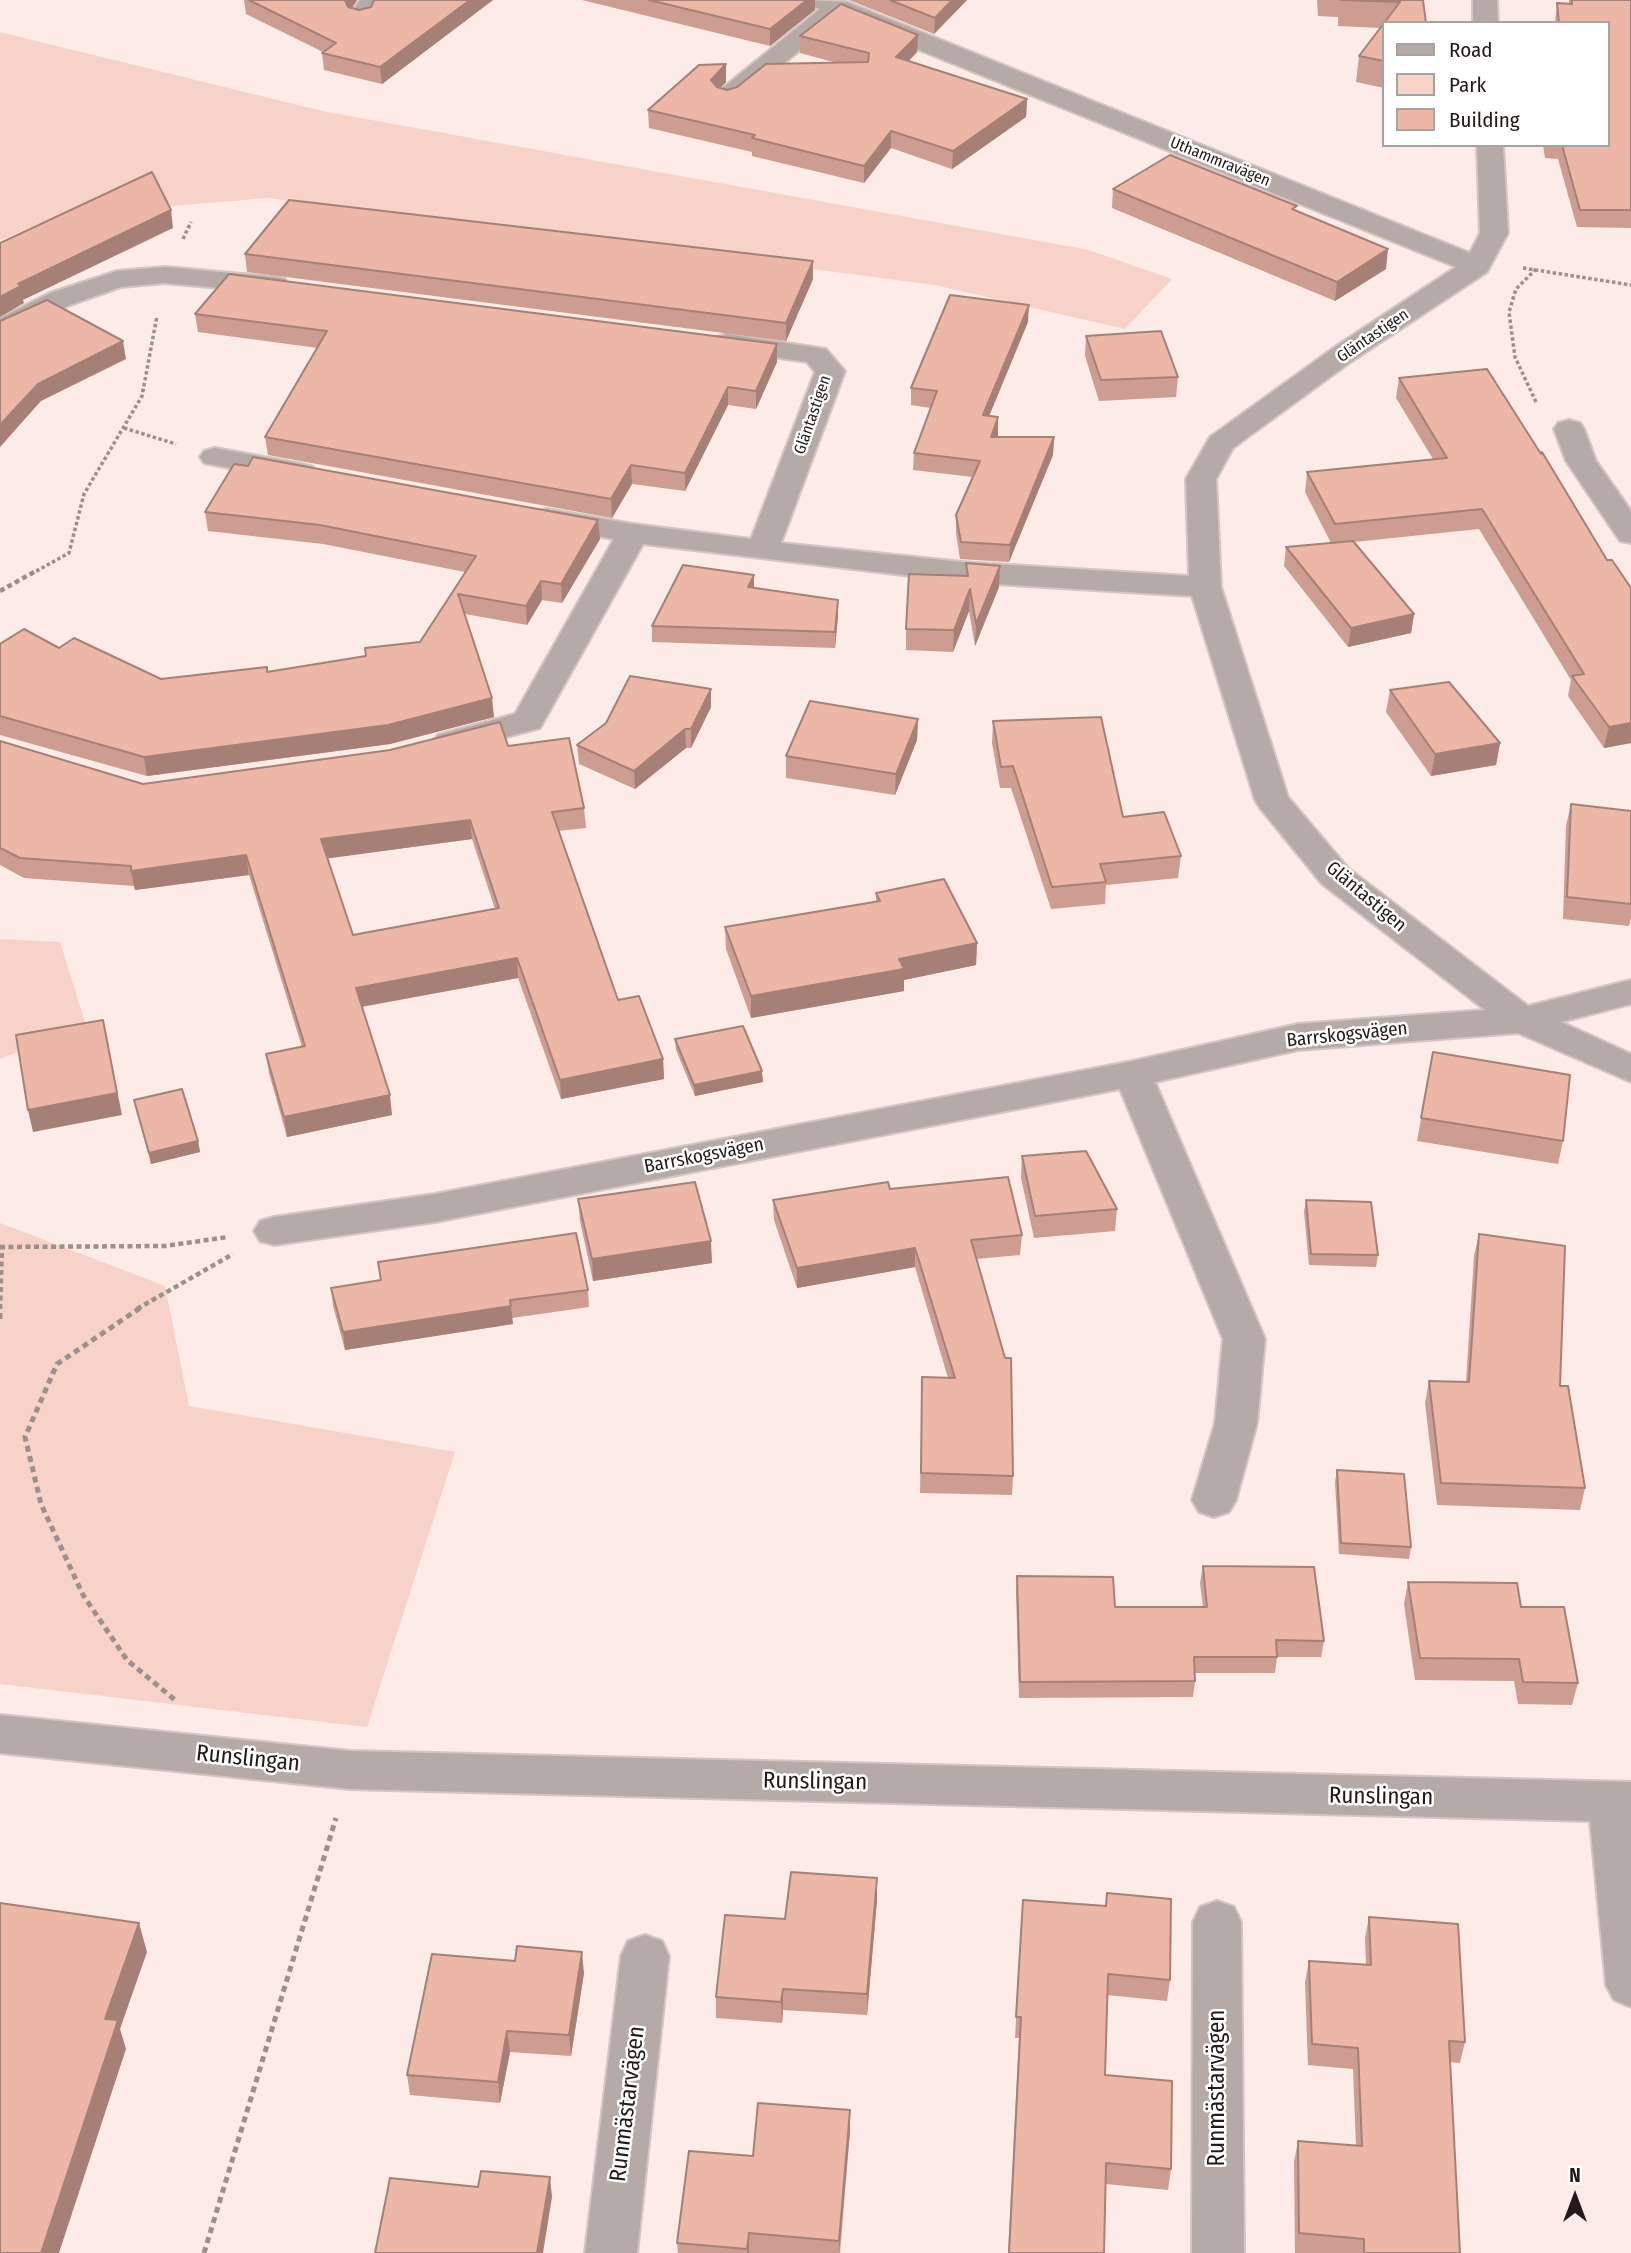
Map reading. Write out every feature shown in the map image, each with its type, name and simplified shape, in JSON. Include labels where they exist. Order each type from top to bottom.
[{"type":"street","points":[[1485,0],[1486,21]]},
{"type":"street","points":[[727,97],[828,3]]},
{"type":"street","name":"Uthammravägen","points":[[828,3],[1477,266]]},
{"type":"street","name":"Gläntastigen","points":[[1490,147],[1494,233],[1477,266],[1342,355],[1221,443],[1201,479],[1205,587],[1272,800],[1335,876],[1522,1020],[1631,1069]]},
{"type":"street","points":[[0,329],[60,299],[117,279],[165,275],[303,289]]},
{"type":"street","name":"Gläntastigen","points":[[705,341],[816,355],[830,372],[763,550]]},
{"type":"street","points":[[1569,429],[1581,461],[1631,534]]},
{"type":"street","points":[[215,457],[336,479]]},
{"type":"street","points":[[525,514],[633,533],[962,572],[1205,587]]},
{"type":"street","points":[[416,751],[528,720],[633,533]]},
{"type":"street","name":"Barrskogsvägen","points":[[274,1231],[435,1208],[1133,1074],[1298,1037],[1522,1020],[1631,992]]},
{"type":"street","points":[[1133,1074],[1244,1339],[1236,1423],[1214,1500]]},
{"type":"street","name":"Runslingan","points":[[0,1734],[350,1770],[1622,1802]]},
{"type":"street","points":[[1622,1802],[1631,1985]]},
{"type":"street","name":"Runmästarvägen","points":[[1217,1922],[1218,2253]]},
{"type":"street","name":"Runmästarvägen","points":[[611,2253],[645,1956]]},
{"type":"path","points":[[0,591],[69,553],[84,494],[142,396],[165,275],[191,222]]},
{"type":"path","points":[[1477,266],[1536,268],[1631,285]]},
{"type":"path","points":[[1536,268],[1516,289],[1509,312],[1515,357],[1532,399],[1569,429]]},
{"type":"path","points":[[124,428],[215,457]]},
{"type":"path","points":[[0,1319],[1,1247],[165,1246],[274,1231]]},
{"type":"path","points":[[185,1708],[127,1660],[83,1595],[41,1504],[25,1437],[57,1364],[127,1315],[274,1231]]},
{"type":"path","points":[[204,2253],[350,1770]]},
{"type":"green space","points":[[0,32],[322,111],[1089,250],[1172,279],[1125,329],[935,285],[268,198],[61,215],[0,240]]},
{"type":"green space","points":[[0,939],[60,942],[86,1025],[0,1059]]},
{"type":"green space","points":[[0,1223],[165,1286],[189,1406],[455,1452],[367,1727],[0,1684]]},
{"type":"building","points":[[249,0],[345,0],[348,7],[359,10],[371,7],[374,0],[470,0],[380,67],[322,53],[336,43]]},
{"type":"building","points":[[649,0],[807,0],[770,29]]},
{"type":"building","points":[[890,0],[952,0],[935,18]]},
{"type":"building","points":[[1341,0],[1423,0],[1426,21],[1386,21],[1400,2]]},
{"type":"building","points":[[1572,0],[1631,0],[1631,210],[1580,210],[1563,147],[1610,147],[1610,21],[1559,21],[1557,3],[1572,4]]},
{"type":"building","points":[[841,4],[918,35],[896,57],[1027,99],[953,151],[891,131],[864,166],[752,138],[755,135],[648,110],[699,65],[726,64],[711,80],[717,87],[727,90],[737,87],[766,64],[868,62],[869,53],[800,36]]},
{"type":"building","points":[[1382,26],[1382,61],[1359,56]]},
{"type":"building","points":[[1170,155],[1297,206],[1292,209],[1388,249],[1337,282],[1113,189]]},
{"type":"building","points":[[152,172],[171,210],[18,284],[21,286],[0,297],[0,243]]},
{"type":"building","points":[[289,200],[813,261],[786,323],[245,254]]},
{"type":"building","points":[[229,274],[777,344],[756,391],[728,387],[685,473],[631,465],[611,499],[265,437],[327,331],[195,314]]},
{"type":"building","points":[[950,295],[1029,305],[983,415],[998,417],[991,437],[1054,437],[1010,545],[961,542],[956,515],[980,461],[914,453],[937,391],[911,388]]},
{"type":"building","points":[[47,300],[123,341],[38,384],[0,425],[0,321]]},
{"type":"building","points":[[1161,331],[1178,377],[1101,380],[1086,336]]},
{"type":"building","points":[[1487,369],[1541,454],[1542,452],[1607,560],[1612,560],[1631,588],[1631,723],[1609,727],[1572,676],[1584,674],[1482,509],[1335,524],[1307,472],[1447,458],[1399,378]]},
{"type":"building","points":[[253,457],[598,520],[561,584],[541,581],[526,606],[458,594],[492,698],[388,725],[144,757],[0,716],[0,644],[24,629],[59,648],[74,638],[161,679],[267,667],[267,672],[366,656],[365,648],[420,642],[476,556],[320,525],[205,512],[234,464],[248,466]]},
{"type":"building","points":[[1353,541],[1414,614],[1351,628],[1286,547]]},
{"type":"building","points":[[966,563],[1000,566],[976,624],[970,589],[954,630],[906,629],[909,574],[968,576]]},
{"type":"building","points":[[683,565],[754,575],[748,587],[838,600],[835,632],[652,626]]},
{"type":"building","points":[[630,676],[711,689],[691,729],[685,729],[634,771],[577,745],[606,723]]},
{"type":"building","points":[[1449,682],[1500,743],[1435,754],[1390,690]]},
{"type":"building","points":[[810,701],[918,719],[896,774],[786,756]]},
{"type":"building","points":[[1101,717],[1123,817],[1164,812],[1181,856],[1100,864],[1106,882],[1052,887],[1013,766],[1001,767],[993,721]]},
{"type":"building","points":[[500,722],[508,746],[569,738],[584,808],[552,812],[618,1000],[639,996],[663,1059],[560,1080],[517,958],[356,988],[390,1095],[284,1117],[266,1054],[305,1046],[246,855],[131,871],[131,866],[20,858],[0,848],[0,741],[143,784],[390,750]],"holes":[[[470,820],[499,908],[353,935],[321,839]]]},
{"type":"building","points":[[1571,804],[1631,811],[1631,904],[1567,897]]},
{"type":"building","points":[[944,879],[977,943],[899,959],[904,969],[751,996],[725,927],[880,901],[876,893]]},
{"type":"building","points":[[103,1020],[117,1093],[28,1110],[16,1035]]},
{"type":"building","points":[[743,1026],[762,1071],[694,1085],[675,1039]]},
{"type":"building","points":[[1433,1052],[1570,1075],[1563,1141],[1421,1118]]},
{"type":"building","points":[[182,1089],[198,1141],[149,1153],[134,1100]]},
{"type":"building","points":[[1086,1151],[1117,1209],[1035,1216],[1022,1156]]},
{"type":"building","points":[[1008,1177],[1022,1235],[971,1240],[1005,1358],[1011,1358],[1013,1476],[921,1473],[922,1377],[955,1378],[915,1248],[797,1268],[773,1200],[888,1182],[890,1189]]},
{"type":"building","points":[[695,1182],[711,1241],[592,1259],[578,1199]]},
{"type":"building","points":[[1306,1200],[1371,1202],[1378,1255],[1311,1254]]},
{"type":"building","points":[[576,1233],[588,1290],[510,1300],[511,1306],[343,1332],[331,1288],[381,1280],[378,1262]]},
{"type":"building","points":[[1479,1234],[1565,1246],[1560,1386],[1568,1386],[1585,1488],[1441,1483],[1429,1381],[1469,1382]]},
{"type":"building","points":[[1337,1470],[1404,1474],[1411,1547],[1341,1543]]},
{"type":"building","points":[[1203,1566],[1314,1567],[1324,1641],[1276,1640],[1277,1657],[1194,1657],[1195,1681],[1020,1682],[1017,1576],[1113,1577],[1115,1607],[1207,1607]]},
{"type":"building","points":[[1408,1582],[1517,1583],[1521,1607],[1564,1607],[1578,1683],[1523,1682],[1519,1659],[1420,1658]]},
{"type":"building","points":[[791,1872],[877,1878],[867,1994],[783,1989],[781,2002],[716,1997],[725,1915],[785,1919]]},
{"type":"building","points":[[1107,1893],[1171,1899],[1170,1980],[1108,1974],[1105,2075],[1172,2081],[1171,2169],[1106,2163],[1104,2253],[1009,2253],[1021,2017],[1016,2017],[1023,1900],[1106,1906]]},
{"type":"building","points":[[0,1903],[139,1923],[105,2019],[118,2020],[41,2253],[0,2253]]},
{"type":"building","points":[[1369,1917],[1458,1924],[1465,2042],[1449,2041],[1460,2253],[1364,2253],[1364,2239],[1299,2233],[1298,2141],[1362,2146],[1358,2048],[1312,2044],[1309,1961],[1371,1965]]},
{"type":"building","points":[[517,1946],[582,1952],[569,2035],[507,2031],[498,2082],[407,2075],[432,1954],[515,1961]]},
{"type":"building","points":[[758,2103],[850,2110],[839,2241],[749,2233],[747,2249],[677,2243],[689,2151],[753,2156]]},
{"type":"building","points":[[481,2171],[550,2177],[537,2253],[375,2253],[390,2178],[478,2187]]}]
